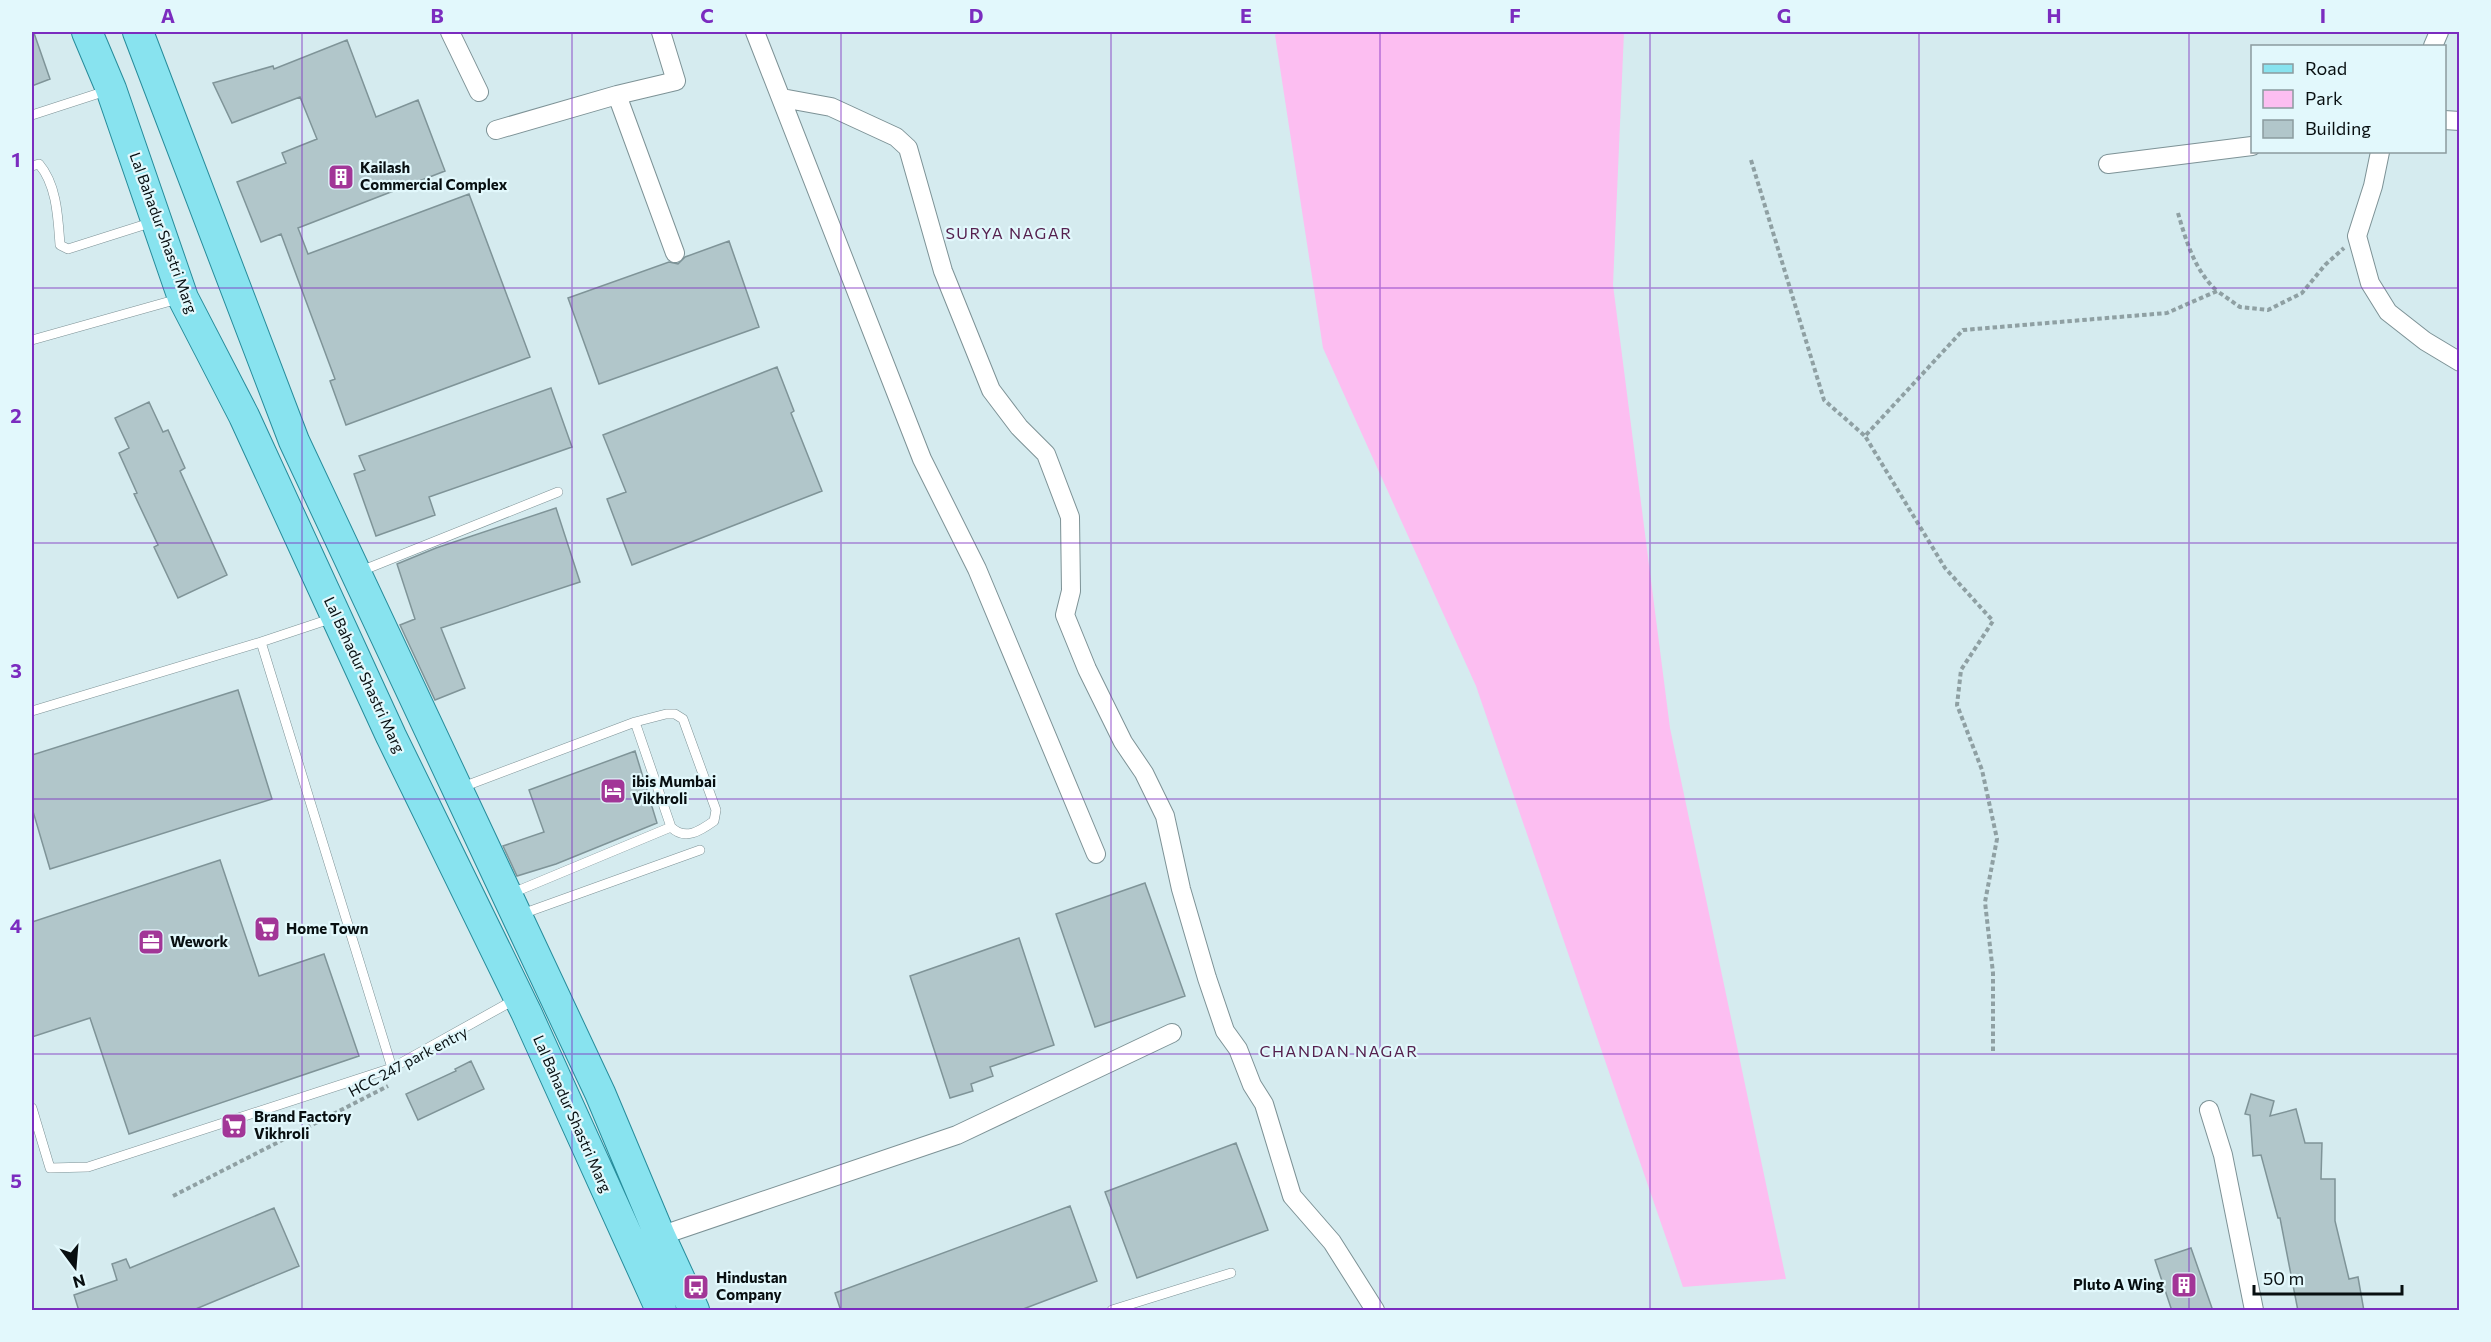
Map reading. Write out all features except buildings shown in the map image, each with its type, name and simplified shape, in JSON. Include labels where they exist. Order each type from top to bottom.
[{"type":"main road","name":"Lal Bahadur Shastri Marg","points":[[87,32],[111,90],[183,298],[244,416],[336,616],[519,997],[661,1311]]},
{"type":"main road","points":[[138,32],[294,441],[600,1093],[694,1311]]},
{"type":"main road","points":[[203,335],[249,320]]},
{"type":"main road","points":[[464,884],[506,893]]},
{"type":"street","points":[[450,32],[479,92]]},
{"type":"street","points":[[496,130],[617,95],[676,81],[661,32]]},
{"type":"street","points":[[755,32],[922,459],[977,569],[1096,854]]},
{"type":"street","points":[[617,95],[675,253]]},
{"type":"street","points":[[782,98],[831,107],[896,137],[908,148],[943,271],[991,390],[1019,427],[1046,454],[1070,517],[1071,591],[1065,615],[1087,669],[1123,742],[1144,773],[1165,816],[1181,889],[1206,978],[1225,1031],[1238,1049],[1252,1085],[1264,1104],[1292,1196],[1332,1242],[1375,1311]]},
{"type":"street","points":[[2108,164],[2251,146]]},
{"type":"street","points":[[2380,153],[2373,186],[2357,236],[2370,283],[2388,312],[2425,340],[2460,362]]},
{"type":"street","points":[[632,1247],[957,1135],[1173,1033]]},
{"type":"street","points":[[2209,1110],[2223,1155],[2254,1311]]},
{"type":"lane","points":[[32,115],[111,90]]},
{"type":"lane","points":[[32,166],[39,164],[48,174],[56,202],[60,245],[68,249],[156,221]]},
{"type":"lane","points":[[32,340],[183,298]]},
{"type":"lane","points":[[356,573],[558,492]]},
{"type":"lane","points":[[32,711],[261,642],[336,616]]},
{"type":"lane","points":[[261,642],[392,1068]]},
{"type":"lane","points":[[457,789],[486,776],[634,722],[675,714],[682,719],[716,810],[714,821],[700,830],[684,835],[671,827],[634,722]]},
{"type":"lane","points":[[506,893],[671,827]]},
{"type":"lane","points":[[506,893],[700,850]]},
{"type":"lane","points":[[32,1108],[50,1168],[88,1167],[392,1068],[519,997]]},
{"type":"lane","points":[[1112,1311],[1231,1273]]},
{"type":"path","points":[[1751,160],[1824,400],[1865,436],[1945,568],[1993,621],[1961,670],[1956,705],[1982,770],[1997,840],[1985,902],[1993,973],[1993,1051]]},
{"type":"path","points":[[2178,213],[2187,244],[2206,281],[2240,307],[2268,310],[2302,293],[2325,265],[2357,236]]},
{"type":"path","points":[[1865,436],[1963,330],[2167,313],[2217,291]]},
{"type":"path","name":"HCC 247 park entry","points":[[173,1196],[390,1085]]},
{"type":"green space","points":[[1278,32],[1624,32],[1613,285],[1670,728],[1786,1279],[1683,1287],[1476,686],[1323,348],[1275,35]]},
{"type":"place","name":"Kailash Commercial Complex","points":[[341,177]]},
{"type":"place","name":"ibis Mumbai Vikhroli","points":[[613,791]]},
{"type":"place","name":"Home Town","points":[[267,929]]},
{"type":"place","name":"Wework","points":[[151,942]]},
{"type":"place","name":"Brand Factory Vikhroli","points":[[234,1126]]},
{"type":"place","name":"Pluto A Wing","points":[[2184,1285]]},
{"type":"place","name":"Hindustan Company","points":[[696,1287]]},
{"type":"district","name":"SURYA NAGAR","points":[[1009,233]]},
{"type":"district","name":"CHANDAN NAGAR","points":[[1339,1051]]}]
